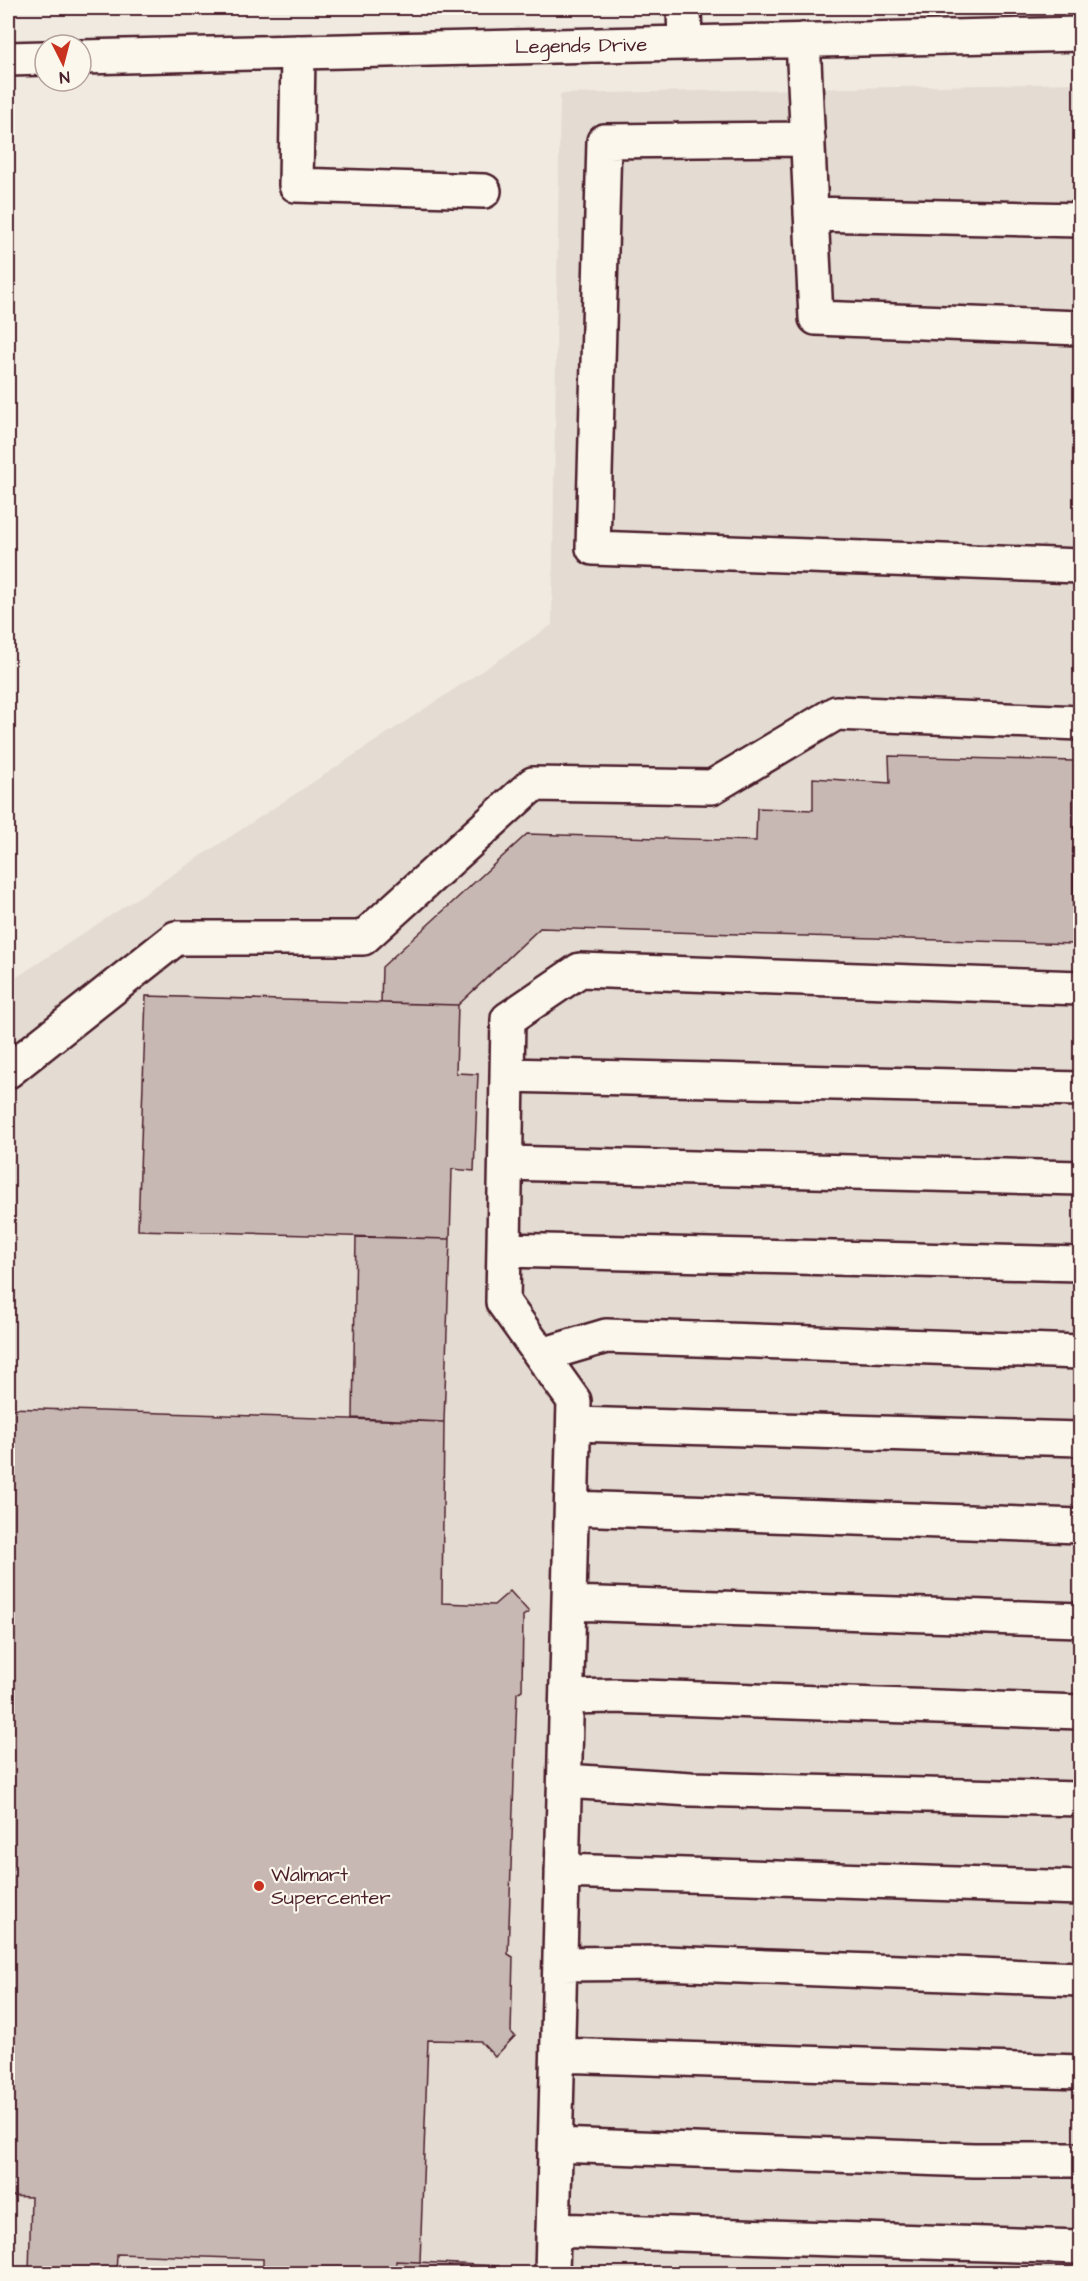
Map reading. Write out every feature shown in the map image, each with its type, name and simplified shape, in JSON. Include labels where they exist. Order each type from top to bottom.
[{"type":"street","points":[[684,8],[685,43]]},
{"type":"street","name":"Legends Drive","points":[[93,57],[1080,34]]},
{"type":"street","points":[[803,40],[816,318],[1080,328]]},
{"type":"street","points":[[298,52],[296,185],[484,191]]},
{"type":"street","points":[[8,59],[33,58]]},
{"type":"street","points":[[808,140],[604,141],[593,548],[1080,566]]},
{"type":"street","points":[[811,214],[1080,220]]},
{"type":"street","points":[[8,1071],[176,938],[363,938],[533,784],[712,787],[836,713],[1080,723]]},
{"type":"street","points":[[552,2274],[574,1401],[503,1302],[508,1019],[580,969],[1080,988]]},
{"type":"street","points":[[507,1075],[1080,1089]]},
{"type":"street","points":[[506,1163],[1080,1178]]},
{"type":"street","points":[[504,1250],[1080,1264]]},
{"type":"street","points":[[542,1355],[606,1336],[1080,1352]]},
{"type":"street","points":[[574,1424],[1080,1439]]},
{"type":"street","points":[[572,1508],[1080,1526]]},
{"type":"street","points":[[570,1602],[1080,1620]]},
{"type":"street","points":[[567,1697],[614,1696],[1080,1712]]},
{"type":"street","points":[[565,1781],[691,1789],[1080,1799]]},
{"type":"street","points":[[562,1871],[1080,1888]]},
{"type":"street","points":[[560,1964],[664,1963],[1080,1979]]},
{"type":"street","points":[[558,2055],[1080,2072]]},
{"type":"street","points":[[556,2145],[974,2160],[1080,2160]]},
{"type":"street","points":[[553,2230],[1080,2247]]},
{"type":"shaded area","points":[[1080,83],[1080,2273],[8,2274],[8,983],[552,625],[560,94]]},
{"type":"building","points":[[889,756],[1074,761],[1073,944],[540,928],[458,1005],[381,1003],[382,967],[527,834],[756,841],[757,808],[813,810],[813,778],[890,783]]},
{"type":"building","points":[[1073,849],[1080,849],[1080,944],[1073,944]]},
{"type":"building","points":[[146,996],[458,1005],[456,1073],[478,1074],[474,1171],[452,1169],[450,1239],[138,1230]]},
{"type":"building","points":[[356,1237],[450,1239],[444,1422],[353,1418]]},
{"type":"building","name":"Walmart Supercenter","points":[[8,1408],[444,1422],[442,1603],[494,1605],[510,1591],[529,1612],[523,1616],[522,1690],[517,1693],[508,1954],[513,1957],[511,2032],[515,2036],[495,2057],[480,2041],[428,2040],[420,2262],[396,2261],[396,2274],[263,2274],[263,2259],[117,2254],[116,2274],[29,2274],[31,2197],[8,2196]]},
{"type":"building","points":[[396,2261],[499,2266],[499,2274],[396,2274]]},
{"type":"place","name":"Walmart Supercenter","points":[[259,1886]]}]
